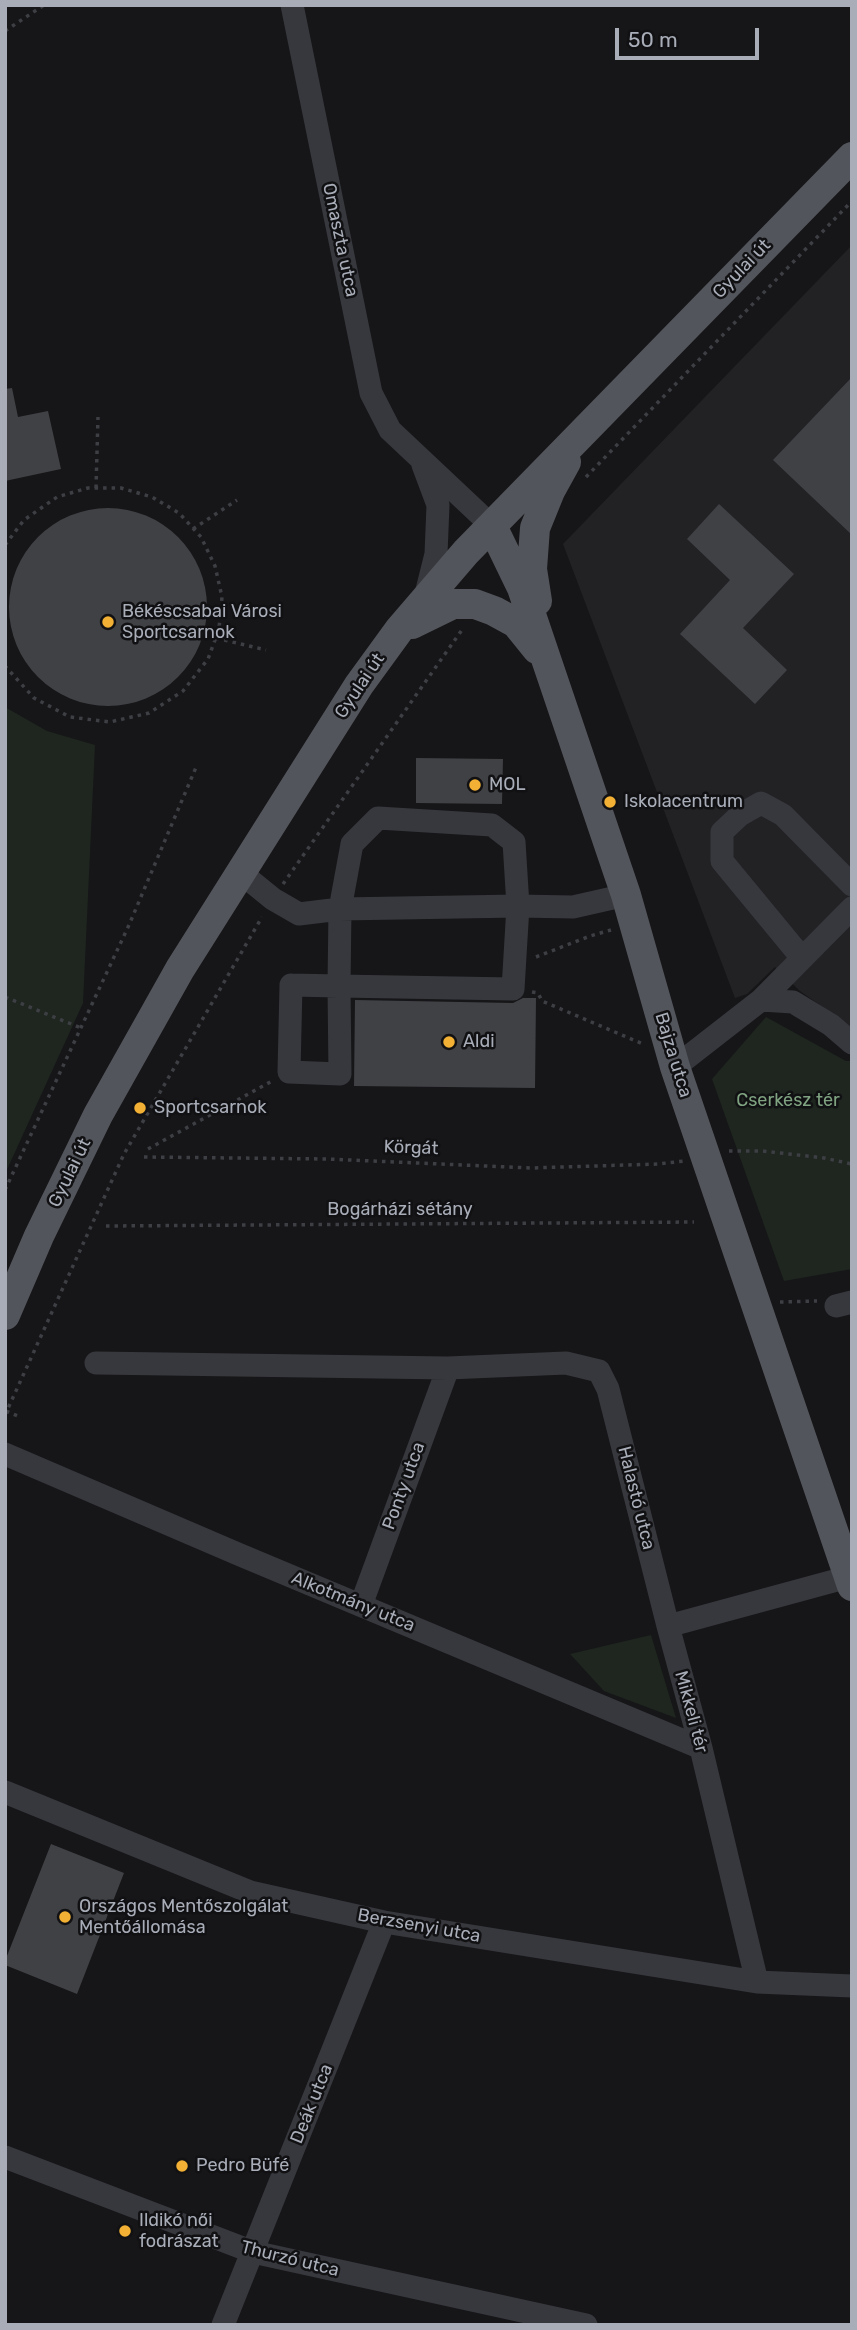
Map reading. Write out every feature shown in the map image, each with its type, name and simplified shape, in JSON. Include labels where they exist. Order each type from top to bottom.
[{"type":"main road","name":"Gyulai út","points":[[5,1315],[39,1236],[98,1115],[180,969],[359,685],[399,631],[466,552],[852,157]]},
{"type":"main road","points":[[546,660],[532,569],[535,528],[550,491],[585,428]]},
{"type":"main road","name":"Bajza utca","points":[[492,526],[522,588],[626,895],[674,1062],[851,1580]]},
{"type":"main road","points":[[399,631],[453,604],[475,604],[516,624],[546,660]]},
{"type":"street","name":"Omaszta utca","points":[[292,5],[371,393],[390,430],[492,526]]},
{"type":"street","name":"Omaszta utca","points":[[420,458],[438,505],[436,554],[424,602]]},
{"type":"street","points":[[802,958],[722,861],[722,832],[740,815],[761,803],[783,815],[852,885]]},
{"type":"street","points":[[517,906],[513,977],[339,986],[291,985],[289,1072],[340,1074],[339,986],[340,909],[352,844],[378,818],[492,825],[514,842],[517,906]]},
{"type":"street","points":[[241,873],[273,899],[299,914],[340,909],[573,907],[626,895]]},
{"type":"street","points":[[674,1062],[761,1000],[852,908]]},
{"type":"street","points":[[761,1000],[793,1002],[831,1025],[852,1043]]},
{"type":"street","points":[[96,1363],[448,1368]]},
{"type":"street","name":"Halastó utca","points":[[448,1368],[566,1363],[599,1371],[608,1389],[668,1626]]},
{"type":"street","name":"Ponty utca","points":[[361,1605],[448,1368]]},
{"type":"street","name":"Alkotmány utca","points":[[5,1454],[701,1748]]},
{"type":"street","points":[[668,1626],[851,1580]]},
{"type":"street","name":"Mikkeli tér","points":[[668,1626],[701,1748],[757,1982]]},
{"type":"street","name":"Berzsenyi utca","points":[[5,1792],[250,1892],[384,1922],[757,1982],[852,1986]]},
{"type":"street","name":"Deák utca","points":[[223,2325],[384,1922]]},
{"type":"street","name":"Thurzó utca","points":[[5,2157],[253,2252],[586,2325]]},
{"type":"path","points":[[5,31],[44,5]]},
{"type":"path","points":[[582,481],[852,201]]},
{"type":"path","points":[[96,488],[98,417]]},
{"type":"path","points":[[5,545],[24,520],[57,497],[88,488],[121,488],[152,497],[179,513],[201,537],[215,566],[222,597],[219,629],[208,660],[183,691],[149,713],[110,722],[70,717],[34,698],[5,666]]},
{"type":"path","points":[[193,529],[237,500]]},
{"type":"path","points":[[20,1417],[6,1412],[124,1154],[273,899],[468,621],[475,604]]},
{"type":"path","points":[[216,638],[266,650]]},
{"type":"path","points":[[5,1190],[129,925],[197,765]]},
{"type":"path","points":[[634,924],[590,936],[513,977],[538,993],[542,1001],[674,1062]]},
{"type":"path","points":[[5,997],[81,1028]]},
{"type":"path","points":[[148,1149],[289,1072]]},
{"type":"path","points":[[763,1150],[852,1164]]},
{"type":"path","name":"Körgát","points":[[144,1157],[326,1159],[531,1168],[658,1164]]},
{"type":"path","name":"Bogárházi sétány","points":[[106,1226],[694,1222]]},
{"type":"path","points":[[757,1308],[781,1301],[797,1300],[844,1304]]},
{"type":"shaded area","points":[[852,245],[852,1028],[800,991],[775,967],[747,994],[735,998],[563,544]]},
{"type":"green space","points":[[5,707],[47,731],[95,745],[83,1003],[5,1174]]},
{"type":"green space","name":"Cserkész tér","points":[[766,1017],[846,1061],[852,1061],[852,1269],[784,1281],[712,1079]]},
{"type":"green space","points":[[651,1635],[676,1718],[604,1691],[570,1654]]},
{"type":"building","points":[[852,377],[852,535],[773,460]]},
{"type":"building","points":[[12,388],[18,417],[48,411],[61,469],[5,481],[5,389]]},
{"type":"building","points":[[719,504],[794,574],[743,628],[787,670],[755,704],[680,634],[730,580],[687,539]]},
{"type":"building","name":"Békéscsabai Városi Sportcsarnok","points":[[108,508],[146,516],[178,537],[199,569],[207,607],[199,645],[178,677],[146,698],[108,706],[70,698],[38,677],[17,645],[9,607],[17,569],[38,537],[70,516]]},
{"type":"building","points":[[416,758],[503,759],[502,804],[416,803]]},
{"type":"building","points":[[523,998],[536,998],[535,1088],[354,1086],[355,1000],[513,1003]]},
{"type":"building","name":"Országos Mentőszolgálat Mentőállomása","points":[[51,1844],[124,1873],[77,1994],[5,1965]]},
{"type":"place","name":"Békéscsabai Városi Sportcsarnok","points":[[108,622]]},
{"type":"place","name":"MOL","points":[[475,785]]},
{"type":"place","name":"Iskolacentrum","points":[[610,802]]},
{"type":"place","name":"Aldi","points":[[449,1042]]},
{"type":"place","name":"Sportcsarnok","points":[[140,1108]]},
{"type":"place","name":"Országos Mentőszolgálat Mentőállomása","points":[[65,1917]]},
{"type":"place","name":"Pedro Büfé","points":[[182,2166]]},
{"type":"place","name":"Ildikó női fodrászat","points":[[125,2231]]}]
